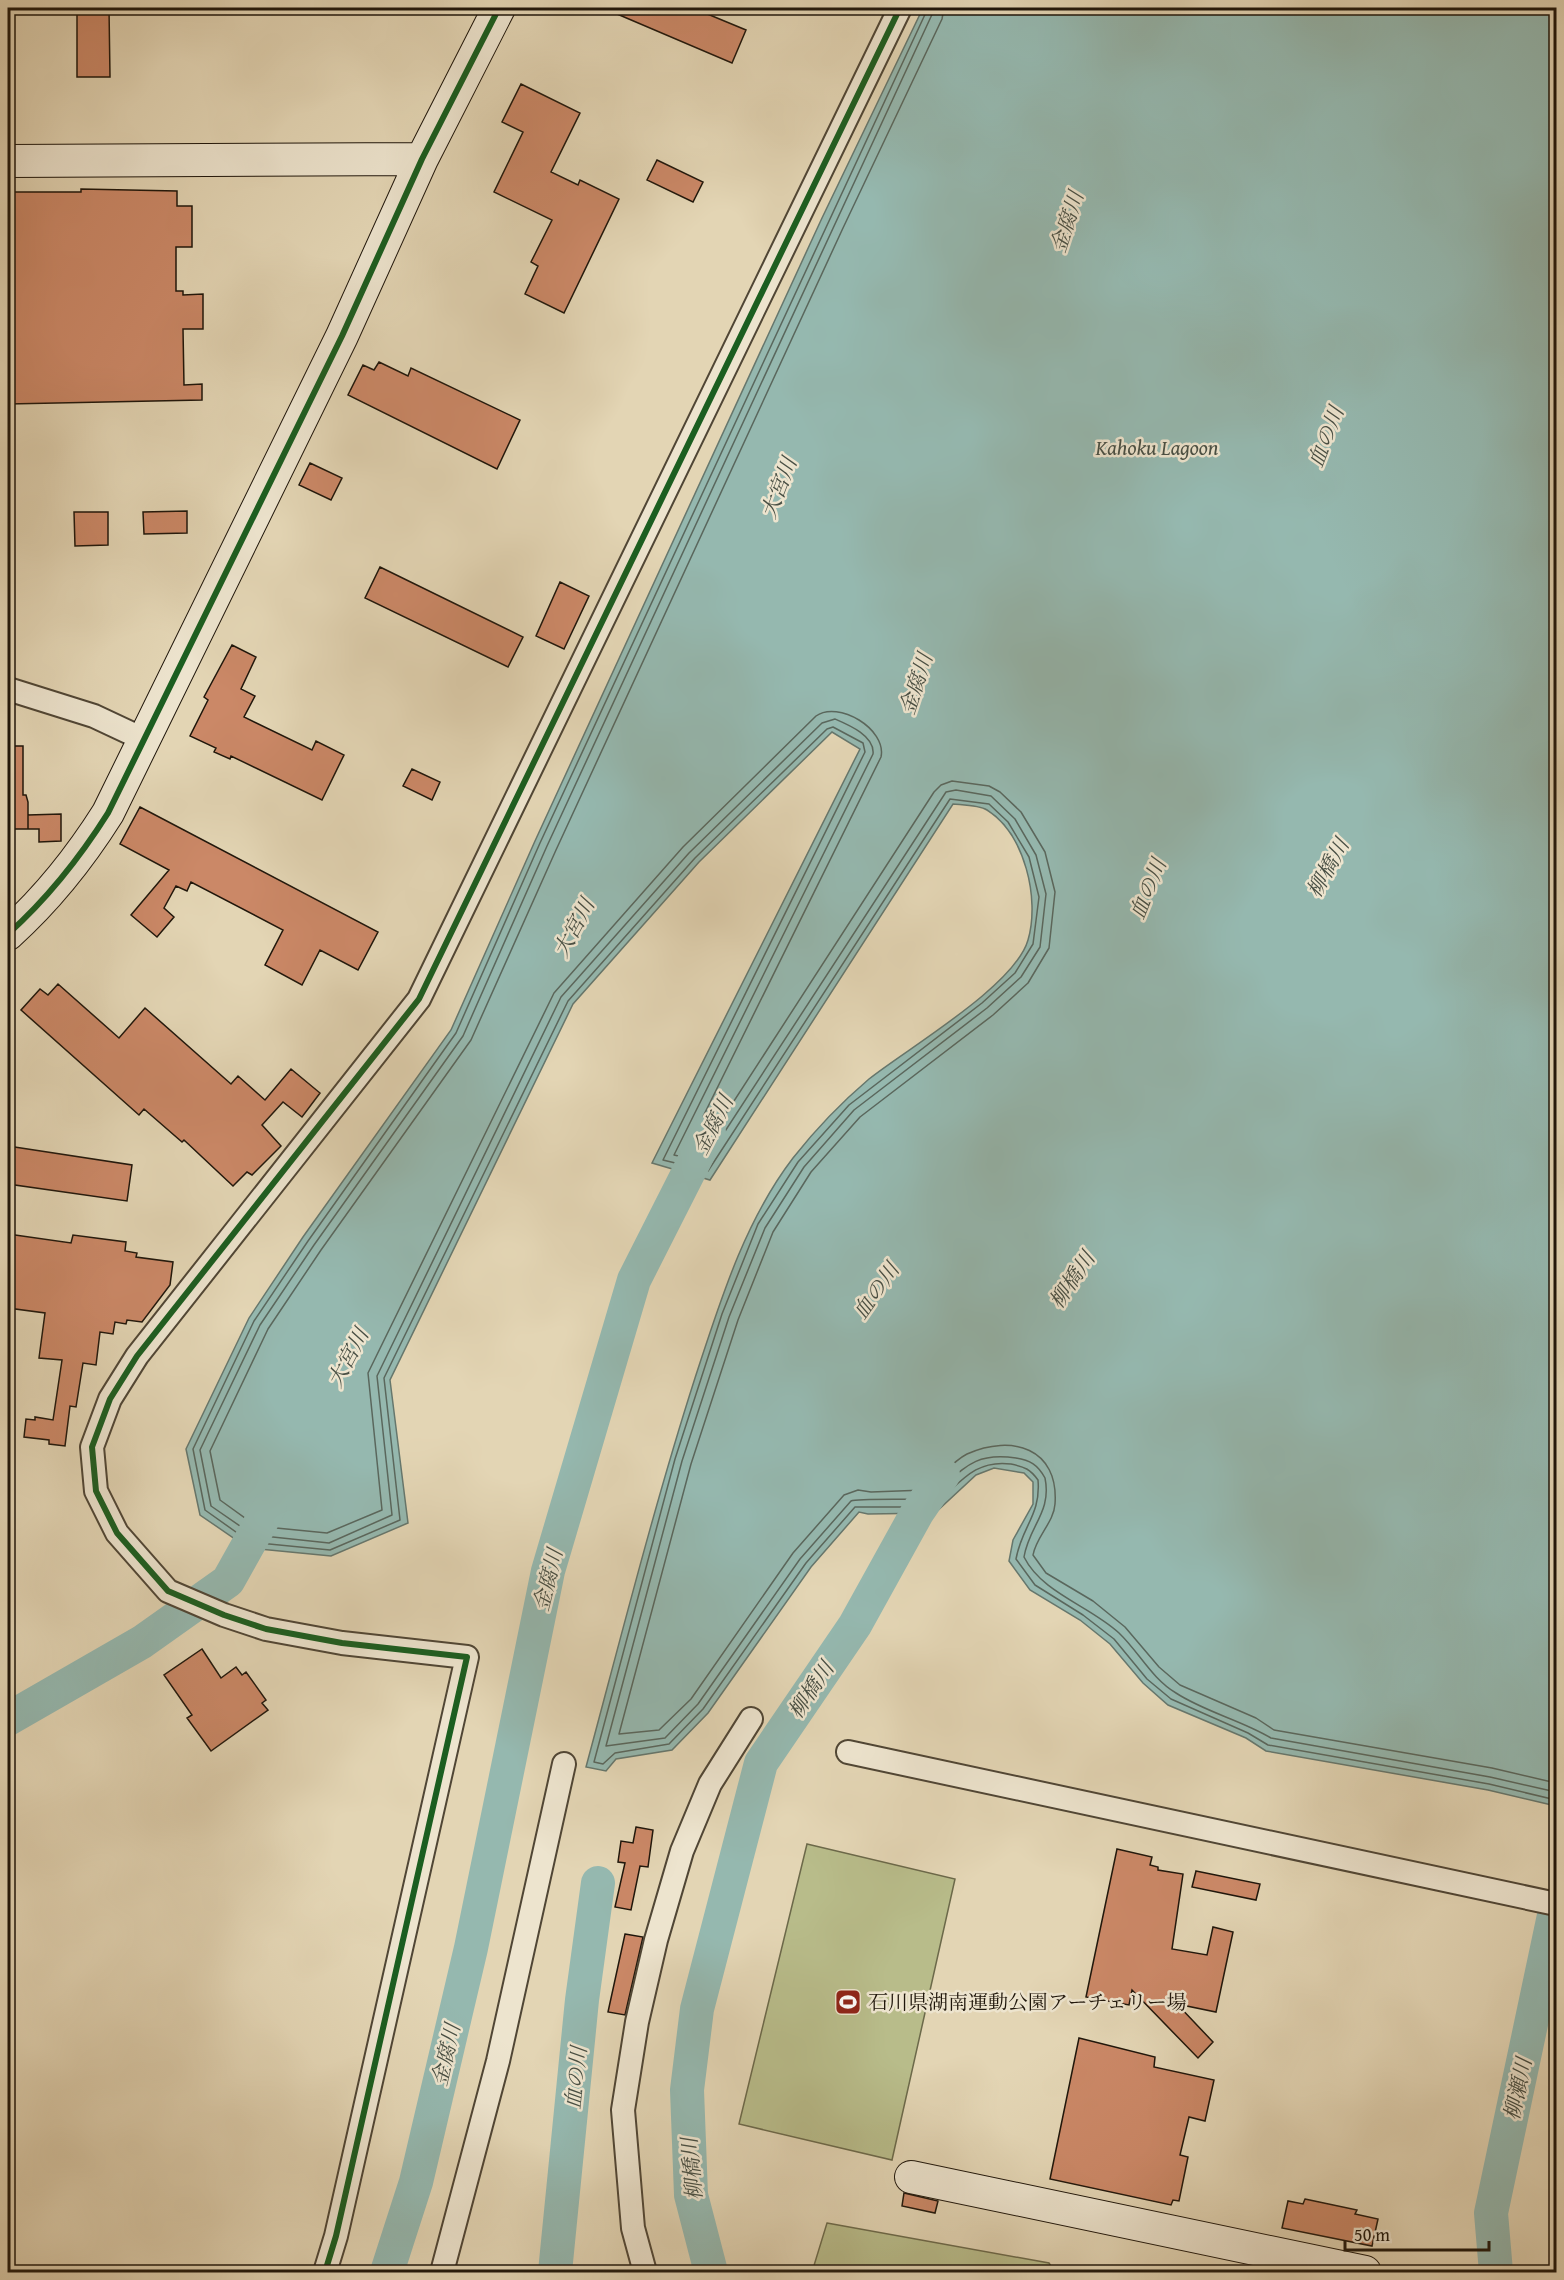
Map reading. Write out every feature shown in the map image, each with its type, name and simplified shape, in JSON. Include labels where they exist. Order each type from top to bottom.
[{"type":"street","points":[[8,934],[42,903],[81,856],[108,813],[342,336],[422,159],[499,8]]},
{"type":"street","points":[[325,2272],[336,2236],[467,1657],[342,1643],[266,1629],[224,1615],[168,1591],[117,1533],[96,1491],[92,1447],[110,1399],[137,1356],[419,999],[900,8]]},
{"type":"street","points":[[8,161],[422,159]]},
{"type":"street","points":[[8,690],[94,716],[143,739]]},
{"type":"street","points":[[645,2272],[633,2228],[623,2110],[637,2022],[656,1940],[682,1851],[710,1784],[751,1719]]},
{"type":"street","points":[[849,1752],[1548,1902]]},
{"type":"street","points":[[442,2272],[498,2061],[564,1764]]},
{"type":"street","points":[[911,2177],[1365,2272]]},
{"type":"green space","name":"石川県湖南運動公園アーチェリー場","points":[[807,1844],[955,1879],[892,2160],[739,2124]]},
{"type":"green space","points":[[827,2223],[1049,2263],[1055,2272],[812,2272]]},
{"type":"water","name":"Kahoku Lagoon","points":[[923,8],[1556,8],[1556,1806],[1488,1790],[1266,1751],[1246,1738],[1168,1705],[1143,1683],[1110,1644],[1080,1620],[1030,1590],[1009,1561],[1013,1540],[1033,1504],[1033,1482],[1024,1473],[994,1468],[976,1475],[935,1513],[868,1514],[859,1512],[811,1567],[708,1713],[672,1750],[616,1759],[606,1771],[586,1767],[652,1523],[695,1378],[735,1264],[761,1209],[793,1158],[839,1107],[869,1079],[982,996],[1019,958],[1028,940],[1032,906],[1030,887],[1020,851],[1000,821],[987,810],[975,806],[953,804],[710,1180],[652,1163],[860,749],[832,732],[699,862],[573,1004],[390,1380],[408,1523],[331,1556],[248,1548],[200,1515],[186,1449],[249,1318],[303,1237],[451,1030],[535,841],[822,218]]},
{"type":"building","points":[[77,8],[109,8],[110,77],[77,77]]},
{"type":"building","points":[[603,8],[693,8],[746,30],[732,63]]},
{"type":"building","points":[[521,84],[580,113],[551,172],[578,185],[580,180],[619,199],[564,313],[525,294],[538,266],[531,262],[552,220],[494,192],[523,132],[502,122]]},
{"type":"building","points":[[657,160],[703,182],[693,202],[647,180]]},
{"type":"building","points":[[81,189],[177,191],[177,206],[192,206],[192,247],[176,247],[176,291],[183,291],[183,295],[203,294],[203,329],[183,329],[184,385],[202,384],[202,400],[8,404],[8,192],[81,192]]},
{"type":"building","points":[[379,362],[408,376],[411,368],[520,420],[497,469],[348,395],[363,365],[374,370]]},
{"type":"building","points":[[310,463],[342,478],[331,500],[299,485]]},
{"type":"building","points":[[187,511],[187,533],[144,534],[143,512]]},
{"type":"building","points":[[74,512],[108,512],[108,545],[75,546]]},
{"type":"building","points":[[380,567],[523,637],[508,667],[365,598]]},
{"type":"building","points":[[560,582],[589,596],[564,649],[536,636]]},
{"type":"building","points":[[232,645],[256,657],[241,689],[255,696],[244,717],[312,750],[316,741],[344,755],[322,800],[231,756],[230,759],[214,752],[216,748],[190,736],[208,700],[204,697]]},
{"type":"building","points":[[8,746],[23,746],[23,795],[26,795],[28,802],[28,829],[8,829]]},
{"type":"building","points":[[412,769],[440,782],[432,800],[403,786]]},
{"type":"building","points":[[140,807],[378,932],[358,970],[320,950],[302,985],[265,965],[283,930],[191,882],[187,891],[176,886],[164,908],[174,917],[157,937],[131,915],[169,870],[120,844]]},
{"type":"building","points":[[61,814],[61,841],[39,842],[39,829],[28,829],[28,815]]},
{"type":"building","points":[[58,984],[119,1038],[145,1008],[231,1084],[238,1076],[265,1100],[291,1069],[320,1093],[302,1117],[283,1102],[262,1125],[281,1146],[252,1175],[247,1172],[233,1186],[184,1140],[182,1142],[144,1109],[139,1115],[21,1010],[40,989],[48,995]]},
{"type":"building","points":[[8,1146],[132,1165],[127,1201],[8,1184]]},
{"type":"building","points":[[8,1234],[71,1243],[73,1235],[126,1242],[125,1251],[137,1253],[136,1257],[173,1262],[170,1285],[142,1322],[127,1320],[126,1324],[115,1322],[113,1334],[100,1332],[96,1365],[83,1363],[76,1407],[70,1406],[65,1446],[49,1444],[49,1440],[24,1437],[26,1419],[35,1420],[35,1417],[53,1420],[62,1360],[39,1358],[45,1313],[8,1308]]},
{"type":"building","points":[[202,1649],[221,1678],[236,1667],[242,1675],[246,1672],[266,1700],[262,1703],[268,1710],[211,1751],[187,1718],[192,1715],[164,1675]]},
{"type":"building","points":[[636,1827],[653,1830],[648,1867],[640,1866],[631,1910],[615,1907],[625,1863],[618,1862],[621,1841],[633,1843]]},
{"type":"building","points":[[1117,1849],[1152,1857],[1150,1865],[1158,1867],[1158,1870],[1183,1874],[1172,1949],[1207,1955],[1213,1927],[1233,1932],[1216,2012],[1177,2004],[1213,2042],[1198,2058],[1132,1990],[1129,2005],[1086,1997]]},
{"type":"building","points":[[1196,1871],[1260,1884],[1256,1900],[1192,1887]]},
{"type":"building","points":[[625,1934],[643,1937],[625,2015],[608,2012]]},
{"type":"building","points":[[1079,2038],[1155,2057],[1154,2067],[1214,2080],[1205,2121],[1189,2117],[1180,2155],[1188,2157],[1179,2201],[1173,2200],[1171,2205],[1050,2179]]},
{"type":"building","points":[[904,2193],[938,2201],[935,2213],[902,2206]]},
{"type":"building","points":[[1305,2199],[1357,2210],[1355,2214],[1378,2219],[1372,2246],[1282,2228],[1288,2201],[1303,2204]]},
{"type":"waterway","name":"金腐川","points":[[387,2272],[416,2182],[471,1948],[548,1571],[634,1280],[709,1132]]},
{"type":"waterway","name":"柳橋川","points":[[711,2272],[691,2195],[687,2090],[697,2009],[761,1763],[855,1625],[917,1513],[943,1475]]},
{"type":"waterway","name":"大宮川","points":[[8,1719],[142,1642],[228,1581],[270,1506]]},
{"type":"waterway","name":"血の川","points":[[555,2272],[582,2000],[598,1883]]},
{"type":"waterway","name":"柳瀬川","points":[[1496,2272],[1491,2213],[1556,1906]]},
{"type":"cycle path","points":[[8,934],[62,877],[108,813],[342,336],[422,159],[499,8]]},
{"type":"cycle path","points":[[325,2272],[336,2236],[467,1657],[342,1643],[266,1629],[224,1615],[168,1591],[117,1533],[96,1491],[92,1447],[110,1399],[137,1356],[419,999],[900,8]]},
{"type":"place","name":"石川県湖南運動公園アーチェリー場","points":[[848,2002]]}]
